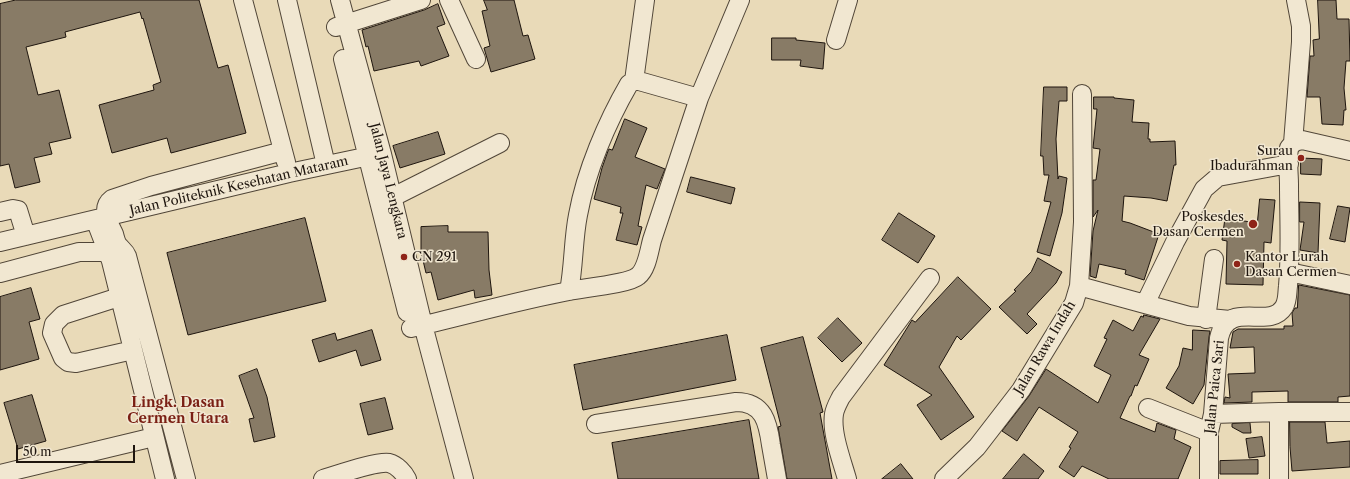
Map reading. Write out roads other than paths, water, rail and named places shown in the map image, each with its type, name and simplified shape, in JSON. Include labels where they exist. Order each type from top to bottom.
[{"type":"street","points":[[243,0],[289,173]]},
{"type":"street","points":[[287,0],[326,165]]},
{"type":"street","name":"Jalan Jaya Lengkara","points":[[328,0],[341,26],[375,155],[417,326],[451,479]]},
{"type":"street","name":"Jalan Jaya Lengkara","points":[[340,0],[341,26]]},
{"type":"street","points":[[341,26],[421,0]]},
{"type":"street","points":[[449,0],[476,59]]},
{"type":"street","points":[[634,81],[645,0]]},
{"type":"street","points":[[417,326],[569,291],[632,279],[641,273],[699,98],[740,0]]},
{"type":"street","points":[[836,40],[848,0]]},
{"type":"street","points":[[1079,286],[1189,316],[1206,319],[1230,320],[1240,316],[1268,316],[1275,315],[1281,311],[1287,299],[1289,272],[1290,153],[1301,42],[1301,26],[1296,0]]},
{"type":"street","points":[[569,291],[572,275],[575,233],[583,193],[603,134],[629,84],[634,81],[639,81],[699,98]]},
{"type":"street","name":"Jalan Rawa Indah","points":[[944,479],[977,447],[993,428],[1021,390],[1074,303],[1079,286],[1083,222],[1082,94]]},
{"type":"street","points":[[1144,304],[1204,189],[1218,177],[1290,153],[1298,140],[1304,140],[1350,151]]},
{"type":"street","points":[[392,197],[500,143]]},
{"type":"street","points":[[165,479],[119,297],[113,249],[101,218],[108,202],[112,200],[151,186],[283,151]]},
{"type":"street","name":"Jalan Politeknik Kesehatan Mataram","points":[[0,242],[289,173],[375,155]]},
{"type":"street","name":"Jalan Jaya Lengkara","points":[[375,155],[392,197],[417,326],[464,479]]},
{"type":"street","points":[[0,212],[13,209],[18,210],[26,236]]},
{"type":"street","points":[[0,273],[79,252],[113,249],[125,251],[128,256],[186,479]]},
{"type":"street","points":[[1206,319],[1214,259]]},
{"type":"street","points":[[1289,272],[1350,285]]},
{"type":"street","points":[[847,479],[838,448],[834,425],[836,407],[841,397],[930,278]]},
{"type":"street","points":[[119,297],[63,315],[54,324],[52,333],[63,358],[68,362],[76,363],[132,350]]},
{"type":"street","name":"Jalan Paica Sari","points":[[1209,479],[1209,432],[1213,414],[1219,338],[1222,330],[1230,320]]},
{"type":"street","points":[[596,424],[736,402],[746,403],[759,410],[767,422],[777,479]]},
{"type":"street","points":[[147,408],[167,403]]},
{"type":"street","points":[[1148,408],[1209,432]]},
{"type":"street","points":[[1279,412],[1279,479]]},
{"type":"street","points":[[1213,414],[1350,412]]},
{"type":"street","points":[[0,474],[154,437]]},
{"type":"street","points":[[323,479],[370,465],[389,463],[403,472],[407,479]]},
{"type":"place","name":"Surau Ibadurahman","points":[[1301,158]]},
{"type":"place","name":"Poskesdes Dasan Cermen","points":[[1253,224]]},
{"type":"place","name":"CN 291","points":[[404,257]]},
{"type":"place","name":"Kantor Lurah Dasan Cermen","points":[[1237,264]]},
{"type":"district","name":"Lingk. Dasan Cermen Utara","points":[[178,412]]}]
